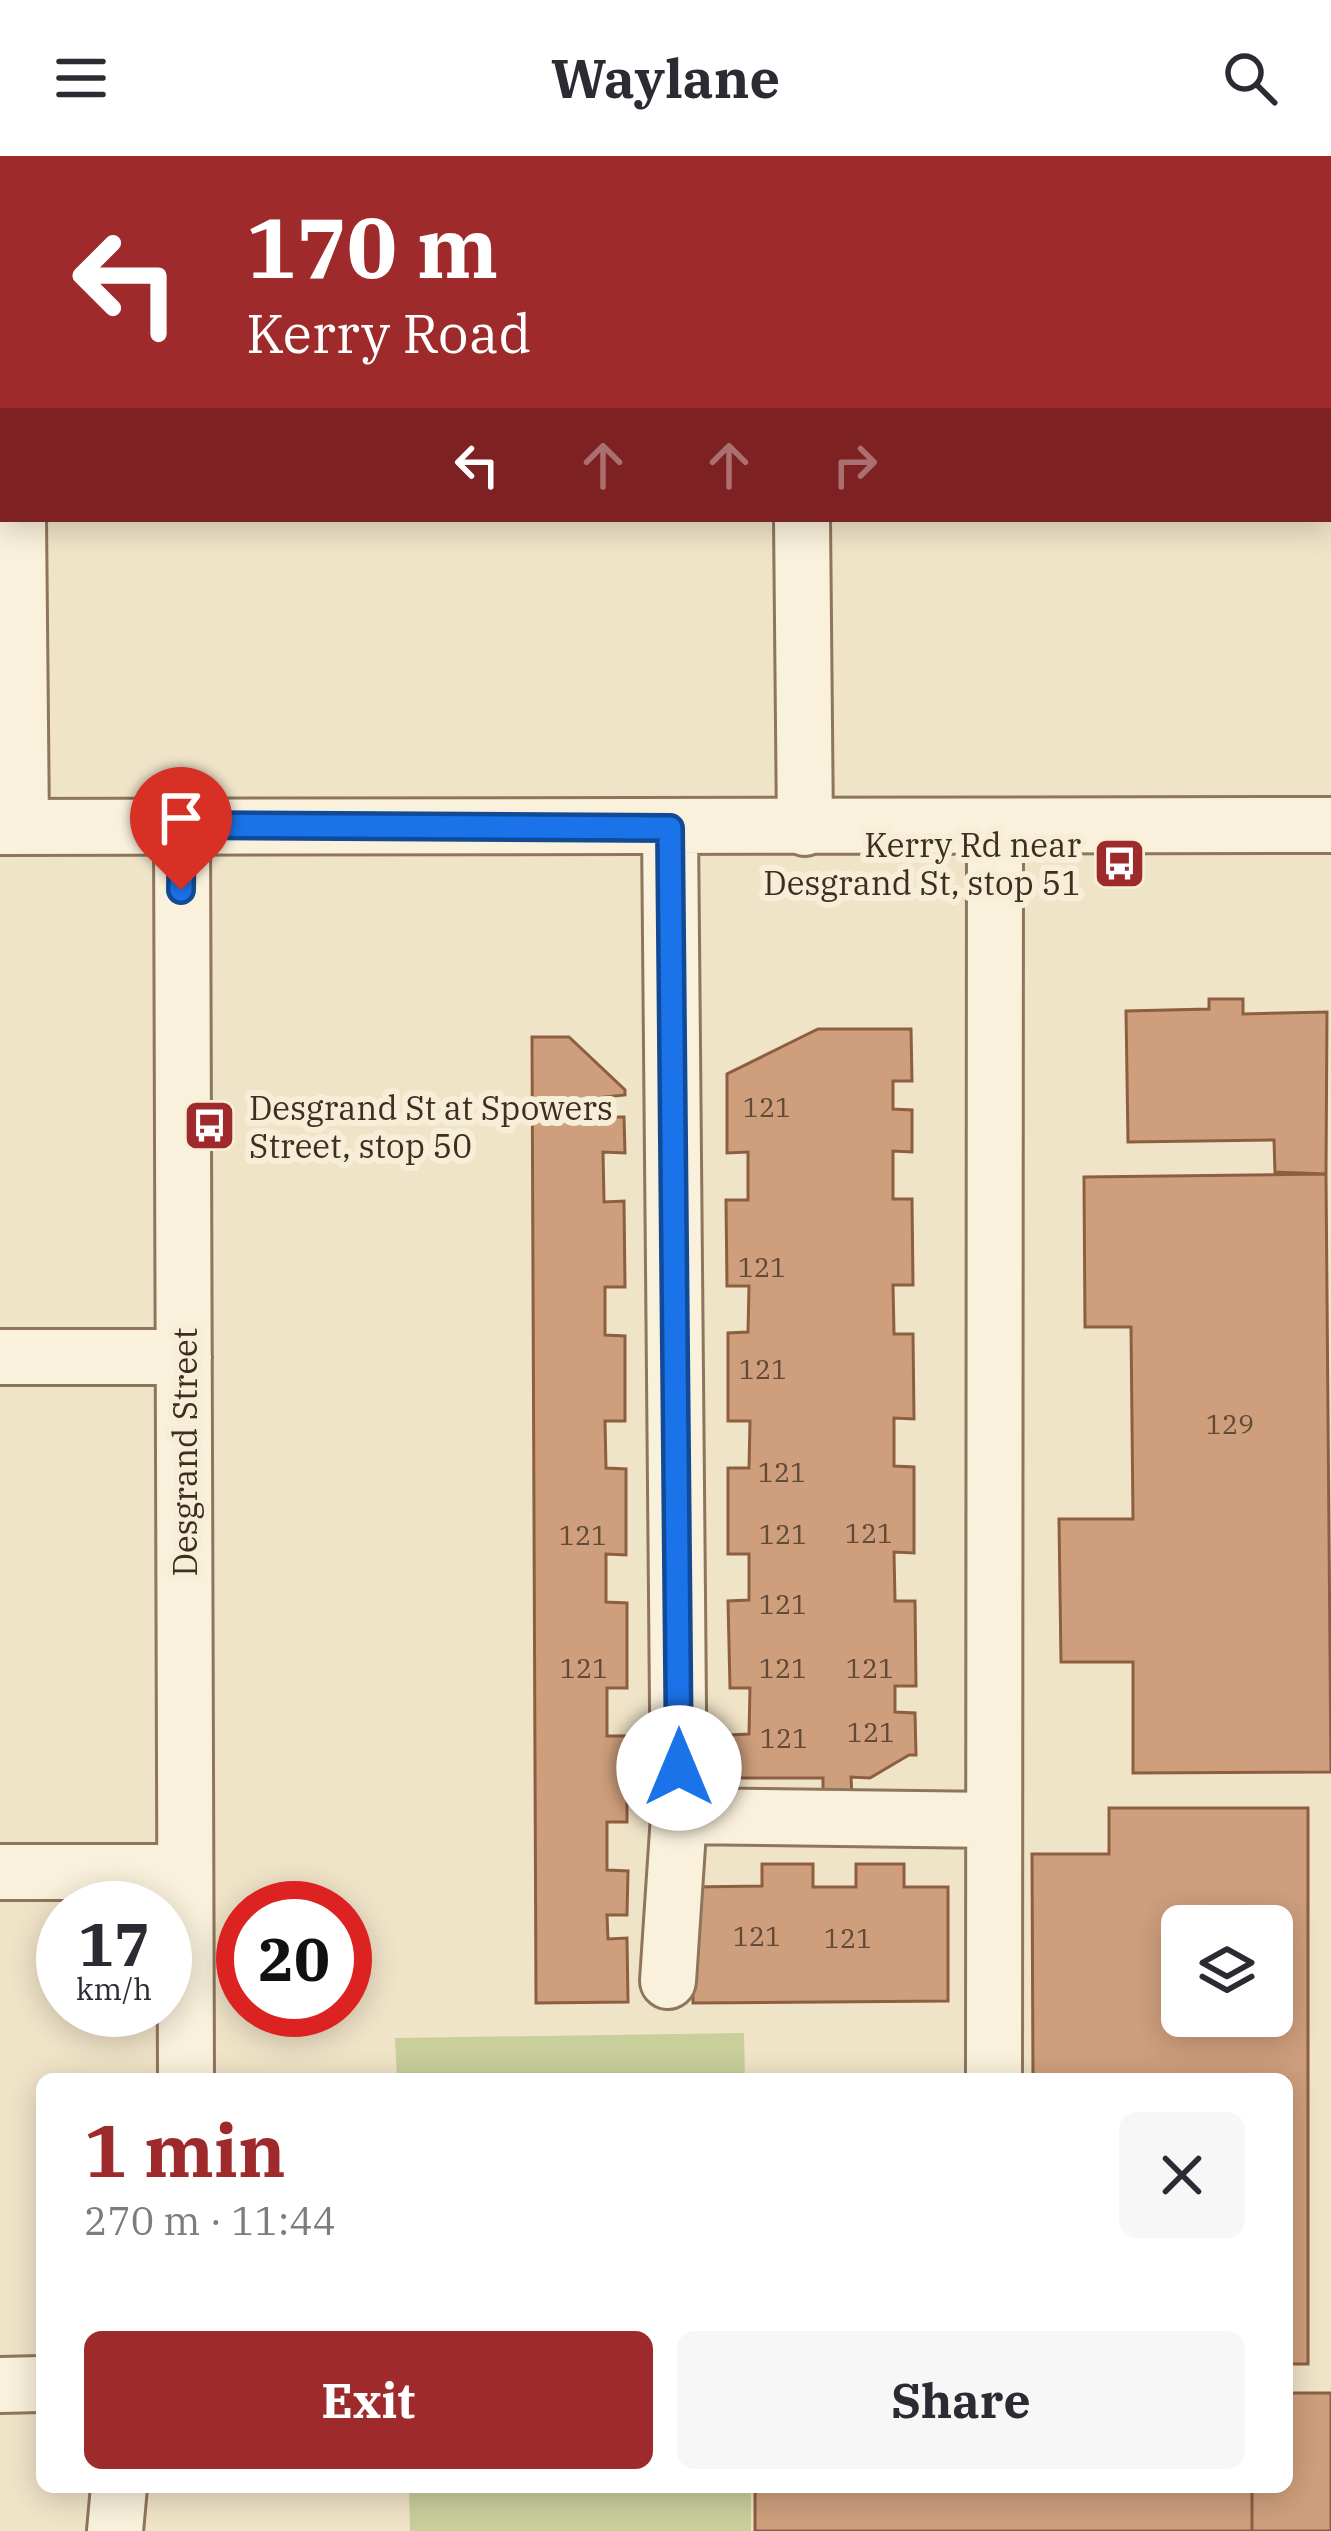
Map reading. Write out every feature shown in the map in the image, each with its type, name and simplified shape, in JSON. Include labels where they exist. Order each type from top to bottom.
[{"type":"street","points":[[19,522],[10,827],[1331,825]]},
{"type":"street","points":[[802,522],[805,828]]},
{"type":"street","name":"Desgrand Street","points":[[182,825],[186,2073]]},
{"type":"street","points":[[994,2073],[995,827]]},
{"type":"street","points":[[668,1981],[680,1816],[670,828]]},
{"type":"street","points":[[0,1358],[184,1357]]},
{"type":"street","points":[[680,1816],[994,1820]]},
{"type":"street","points":[[0,1872],[185,1872]]},
{"type":"street","points":[[0,2385],[36,2384]]},
{"type":"street","points":[[115,2531],[118,2493]]},
{"type":"green space","points":[[744,2033],[745,2073],[397,2073],[395,2038]]},
{"type":"green space","points":[[409,2493],[751,2493],[751,2531],[410,2531]]},
{"type":"building","points":[[1209,999],[1243,999],[1243,1014],[1327,1012],[1326,1174],[1275,1172],[1274,1140],[1128,1142],[1126,1011],[1209,1009]]},
{"type":"building","points":[[818,1029],[911,1029],[912,1081],[893,1081],[893,1109],[912,1110],[912,1152],[893,1151],[893,1199],[912,1199],[913,1285],[893,1285],[894,1334],[913,1334],[914,1419],[894,1418],[894,1466],[914,1467],[914,1553],[894,1552],[895,1601],[915,1601],[916,1686],[895,1686],[895,1712],[915,1713],[916,1755],[870,1778],[851,1777],[852,1797],[823,1797],[823,1778],[731,1778],[731,1735],[749,1734],[750,1688],[730,1688],[728,1601],[749,1600],[749,1554],[728,1554],[728,1468],[749,1468],[750,1421],[728,1421],[728,1333],[748,1332],[749,1286],[727,1286],[726,1200],[748,1200],[748,1152],[727,1153],[727,1074]]},
{"type":"building","points":[[532,1037],[569,1037],[625,1090],[625,1095],[604,1097],[605,1117],[624,1117],[625,1153],[603,1152],[604,1202],[624,1201],[625,1287],[605,1287],[605,1335],[625,1336],[625,1421],[605,1421],[606,1468],[626,1469],[626,1555],[606,1554],[606,1602],[627,1603],[627,1688],[607,1688],[607,1736],[627,1736],[627,1822],[607,1822],[607,1870],[628,1871],[627,1915],[607,1915],[608,1939],[627,1938],[628,2002],[536,2003]]},
{"type":"building","points":[[1326,1174],[1331,1772],[1133,1773],[1133,1662],[1061,1662],[1059,1519],[1133,1519],[1131,1327],[1085,1327],[1084,1177]]},
{"type":"building","points":[[1109,1808],[1308,1808],[1308,2364],[1293,2364],[1293,2073],[1033,2073],[1032,1854],[1109,1854]]},
{"type":"building","points":[[762,1864],[813,1864],[813,1887],[856,1887],[856,1864],[904,1864],[904,1887],[948,1887],[948,2001],[693,2003],[693,1887],[762,1886]]},
{"type":"building","points":[[1293,2393],[1331,2393],[1331,2531],[1252,2531],[1252,2493],[1293,2493]]},
{"type":"building","points":[[755,2493],[1252,2493],[1252,2531],[755,2531]]},
{"type":"place","name":"Kerry Rd near Desgrand St, stop 51","points":[[1120,863]]},
{"type":"place","name":"Desgrand St at Spowers Street, stop 50","points":[[210,1126]]},
{"type":"route","points":[[181,890],[182,825],[670,828],[679,1768]]}]
